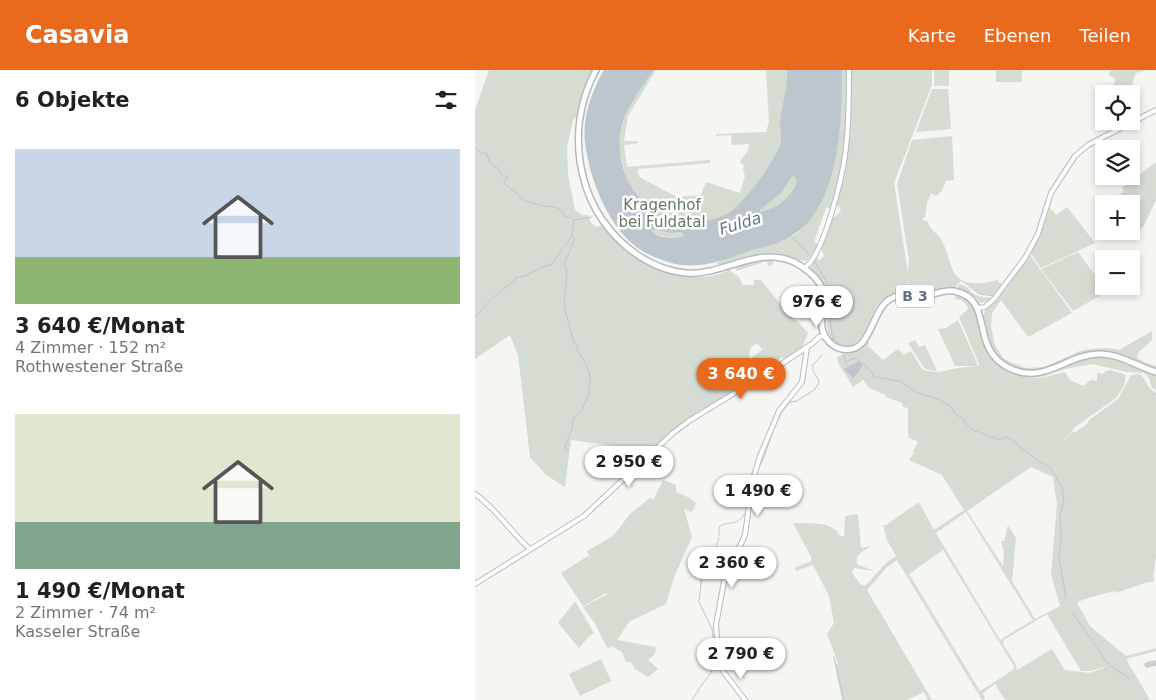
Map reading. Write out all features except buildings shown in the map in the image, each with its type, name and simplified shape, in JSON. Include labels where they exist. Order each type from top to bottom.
[{"type":"main road","points":[[597,70],[589,85],[581,111],[578,135],[579,159],[592,201],[604,222],[620,241],[654,265],[666,270],[680,272],[704,272],[766,256],[807,265],[811,274],[821,285],[825,295],[822,327],[828,341]]},
{"type":"main road","name":"B 3","points":[[828,341],[841,349],[861,344],[866,339],[878,310],[885,302],[895,296],[925,296],[952,290],[968,296],[978,308]]},
{"type":"main road","points":[[978,308],[983,334],[990,351],[1001,363],[1018,371],[1029,373],[1042,372],[1081,356],[1101,353],[1121,357],[1156,372]]},
{"type":"street","points":[[807,265],[819,248],[827,229],[845,155],[849,70]]},
{"type":"street","points":[[981,317],[985,307],[996,297],[1025,258],[1038,234],[1051,193],[1075,156],[1088,145],[1156,110]]},
{"type":"street","points":[[978,308],[989,303]]},
{"type":"street","points":[[978,308],[985,307]]},
{"type":"street","points":[[475,584],[585,516],[681,427],[813,343],[819,337],[822,327]]},
{"type":"street","points":[[819,337],[823,336],[828,341]]},
{"type":"street","points":[[813,343],[828,341]]},
{"type":"street","points":[[745,700],[719,663],[715,625],[727,565],[741,546],[745,535],[756,469],[779,411],[802,382],[807,347]]},
{"type":"street","points":[[475,494],[489,504],[530,550]]},
{"type":"green space","points":[[489,70],[594,70],[584,89],[577,116],[573,120],[567,147],[568,175],[575,210],[582,215],[588,215],[591,223],[596,227],[601,226],[598,218],[626,249],[646,263],[658,268],[684,275],[701,277],[713,276],[729,270],[739,277],[743,285],[754,285],[754,280],[761,280],[790,316],[808,333],[802,348],[784,360],[782,357],[762,372],[752,357],[769,345],[762,349],[757,343],[751,347],[749,358],[742,358],[743,367],[738,370],[740,388],[684,425],[639,464],[629,448],[571,440],[565,487],[546,475],[530,457],[518,355],[510,335],[475,359],[475,110]]},
{"type":"green space","name":"Kragenhof bei Fuldatal","points":[[654,70],[656,70],[628,116],[624,141],[637,141],[638,143],[624,145],[627,167],[710,160],[710,163],[638,169],[639,177],[677,197],[701,195],[706,182],[740,193],[745,176],[744,166],[740,162],[748,150],[749,144],[732,145],[731,135],[716,136],[716,134],[766,132],[769,122],[766,70],[787,70],[787,87],[780,124],[784,141],[797,174],[797,181],[789,196],[782,203],[770,209],[682,237],[661,236],[647,230],[641,222],[630,191],[621,158],[620,142],[621,130],[626,115]]},
{"type":"green space","points":[[842,70],[932,70],[932,85],[894,183],[908,273],[909,260],[897,184],[912,140],[952,136],[954,180],[946,181],[942,191],[936,196],[931,193],[923,219],[927,221],[941,239],[953,271],[959,278],[970,283],[989,282],[999,279],[998,282],[1003,284],[994,295],[979,294],[961,281],[954,288],[940,288],[922,293],[908,290],[908,276],[907,290],[882,300],[875,309],[866,330],[858,342],[845,346],[835,342],[829,333],[827,327],[828,296],[823,284],[811,268],[815,258],[820,260],[824,256],[821,248],[831,220],[841,211],[839,206],[834,205],[831,209],[826,208],[814,242],[819,245],[807,261],[777,253],[762,253],[720,265],[716,263],[785,240],[803,228],[817,210],[827,189],[834,165],[838,140]]},
{"type":"green space","points":[[934,70],[949,70],[949,86],[934,86]]},
{"type":"green space","points":[[996,70],[1022,70],[1022,82],[996,82]]},
{"type":"green space","points":[[1111,70],[1147,70],[1136,73],[1133,85],[1113,85],[1116,79],[1108,75]]},
{"type":"green space","points":[[932,89],[948,89],[951,129],[916,132]]},
{"type":"green space","points":[[1156,162],[1156,200],[1143,227],[1140,229],[1140,195],[1118,195],[1124,191],[1122,188],[1126,185],[1140,185],[1140,174]]},
{"type":"green space","points":[[1067,207],[1095,243],[1041,268],[1031,254],[1050,208],[1056,215]]},
{"type":"green space","points":[[1078,252],[1095,275],[1095,295],[1102,295],[1073,311],[1041,269]]},
{"type":"green space","points":[[1030,255],[1072,313],[1028,337],[1001,300],[992,313],[991,327],[995,345],[1003,358],[1026,368],[1045,367],[1080,351],[1110,348],[1119,350],[1152,331],[1152,340],[1138,353],[1137,358],[1156,366],[1156,370],[1123,356],[1102,351],[1078,355],[1044,369],[1032,371],[1020,370],[1000,358],[993,351],[987,337],[984,326],[985,311],[1007,289],[1007,285]]},
{"type":"green space","points":[[762,259],[774,260],[772,265],[768,266],[767,261],[736,271],[737,266]]},
{"type":"green space","points":[[959,284],[965,286],[978,296],[991,298],[980,303],[968,292],[957,289]]},
{"type":"green space","points":[[956,293],[967,299],[974,307],[983,341],[988,352],[996,363],[1009,371],[1022,375],[1042,375],[1082,359],[1099,356],[1124,361],[1156,374],[1156,390],[1152,388],[1149,378],[1144,373],[1126,372],[1093,364],[1030,378],[1040,378],[1065,372],[1070,380],[1083,386],[1091,380],[1097,381],[1097,373],[1104,374],[1105,371],[1111,370],[1126,375],[1124,386],[1116,398],[1075,427],[1057,450],[1072,432],[1076,432],[1118,399],[1131,375],[1140,374],[1151,390],[1156,393],[1156,557],[1154,582],[1148,582],[1116,593],[1115,591],[1095,596],[1077,603],[1090,626],[1126,656],[1156,648],[1156,651],[1126,659],[1150,700],[1005,700],[995,684],[983,693],[985,700],[982,700],[897,560],[887,567],[867,590],[932,700],[928,700],[924,692],[907,700],[842,700],[835,666],[838,663],[827,634],[834,623],[829,596],[813,565],[796,571],[795,568],[811,561],[811,557],[793,523],[826,525],[832,527],[840,536],[844,536],[845,516],[858,514],[861,548],[872,546],[863,551],[856,561],[857,564],[874,571],[854,568],[852,573],[860,584],[865,586],[886,563],[896,556],[887,540],[883,525],[886,525],[919,502],[934,530],[964,510],[942,475],[909,460],[918,442],[908,437],[908,408],[903,407],[902,403],[869,388],[863,380],[853,387],[838,363],[837,357],[857,350],[869,339],[868,346],[883,360],[898,349],[904,355],[911,351],[922,369],[926,371],[939,372],[978,366],[979,364],[959,317],[968,307],[962,300],[955,299]],"holes":[[[1031,467],[1053,477],[1057,505],[1051,574],[1060,606],[1035,619],[1012,581],[1016,538],[1008,525],[1004,541],[1001,541],[1004,553],[1003,566],[967,511]],[[966,512],[1033,620],[1000,640],[936,533]],[[943,550],[1014,666],[1013,670],[980,691],[909,574]],[[1047,614],[1081,671],[1090,671],[1110,665],[1090,673],[1065,670],[1052,649],[1017,670],[1003,644],[1004,640]]]},
{"type":"green space","points":[[958,320],[977,366],[955,366],[938,329],[946,328]]},
{"type":"green space","points":[[915,340],[919,347],[925,345],[937,371],[925,369],[908,343]]},
{"type":"green space","points":[[663,480],[676,485],[676,492],[696,503],[692,512],[684,509],[692,537],[675,575],[666,604],[629,622],[617,640],[656,647],[655,654],[648,660],[658,669],[648,677],[635,669],[631,662],[626,662],[622,652],[611,646],[608,649],[594,622],[583,607],[606,595],[606,593],[583,606],[561,573],[588,556],[590,558],[587,551],[613,536],[630,514],[651,497],[651,500],[654,498]]},
{"type":"green space","points":[[575,601],[594,633],[579,648],[558,623]]},
{"type":"green space","points":[[601,659],[611,681],[580,696],[569,674]]},
{"type":"water","name":"Fulda","points":[[604,70],[654,70],[626,114],[623,122],[620,137],[621,162],[626,177],[634,191],[651,211],[673,220],[695,222],[717,218],[734,209],[759,181],[769,165],[781,141],[780,122],[786,90],[787,70],[842,70],[840,128],[834,168],[821,204],[809,222],[788,238],[709,264],[678,265],[644,252],[621,232],[611,219],[596,188],[587,157],[584,133],[585,123],[592,95]],"holes":[[[792,176],[797,181],[787,197],[773,208],[760,212],[782,192]],[[654,229],[671,233],[681,232],[684,235],[682,237],[661,237],[651,231]]]},
{"type":"water","points":[[859,361],[863,364],[853,378],[844,369]]},
{"type":"waterway","points":[[475,147],[481,153],[486,153],[491,165],[498,168],[501,175],[508,177],[504,182],[524,201],[558,208],[564,213],[564,216],[574,220],[592,217]]},
{"type":"waterway","points":[[475,318],[493,298],[514,282],[515,278],[551,265],[572,236],[574,220]]},
{"type":"waterway","points":[[567,453],[565,447],[572,428],[573,419],[583,408],[589,394],[590,376],[586,364],[577,350],[577,345],[574,343],[564,306],[567,271],[564,264],[575,239],[572,236]]},
{"type":"waterway","points":[[790,236],[805,249],[810,257]]},
{"type":"waterway","points":[[815,262],[831,290],[832,309],[830,318],[833,341]]},
{"type":"waterway","points":[[974,290],[980,294],[994,296]]},
{"type":"waterway","points":[[834,338],[841,347]]},
{"type":"waterway","points":[[843,354],[846,362],[854,358],[859,361]]},
{"type":"waterway","points":[[759,467],[775,425],[783,410],[790,402],[797,401],[814,390],[819,383],[813,371],[813,365],[822,355]]},
{"type":"waterway","points":[[863,364],[869,368],[874,377],[900,381],[915,392],[938,399],[950,406],[973,430],[1000,440],[1006,437],[1038,461],[1050,467],[1062,488],[1064,500],[1060,515],[1061,538],[1059,557],[1066,598]]},
{"type":"waterway","points":[[719,535],[719,527],[737,522],[747,510],[750,479],[753,470]]},
{"type":"waterway","points":[[692,700],[710,674],[716,660],[712,629],[699,602],[702,574],[715,550],[719,538]]},
{"type":"waterway","points":[[1073,613],[1108,664]]},
{"type":"waterway","points":[[834,657],[844,700]]},
{"type":"waterway","points":[[1110,666],[1129,678]]},
{"type":"taxiway","points":[[1147,665],[1156,663]]}]
